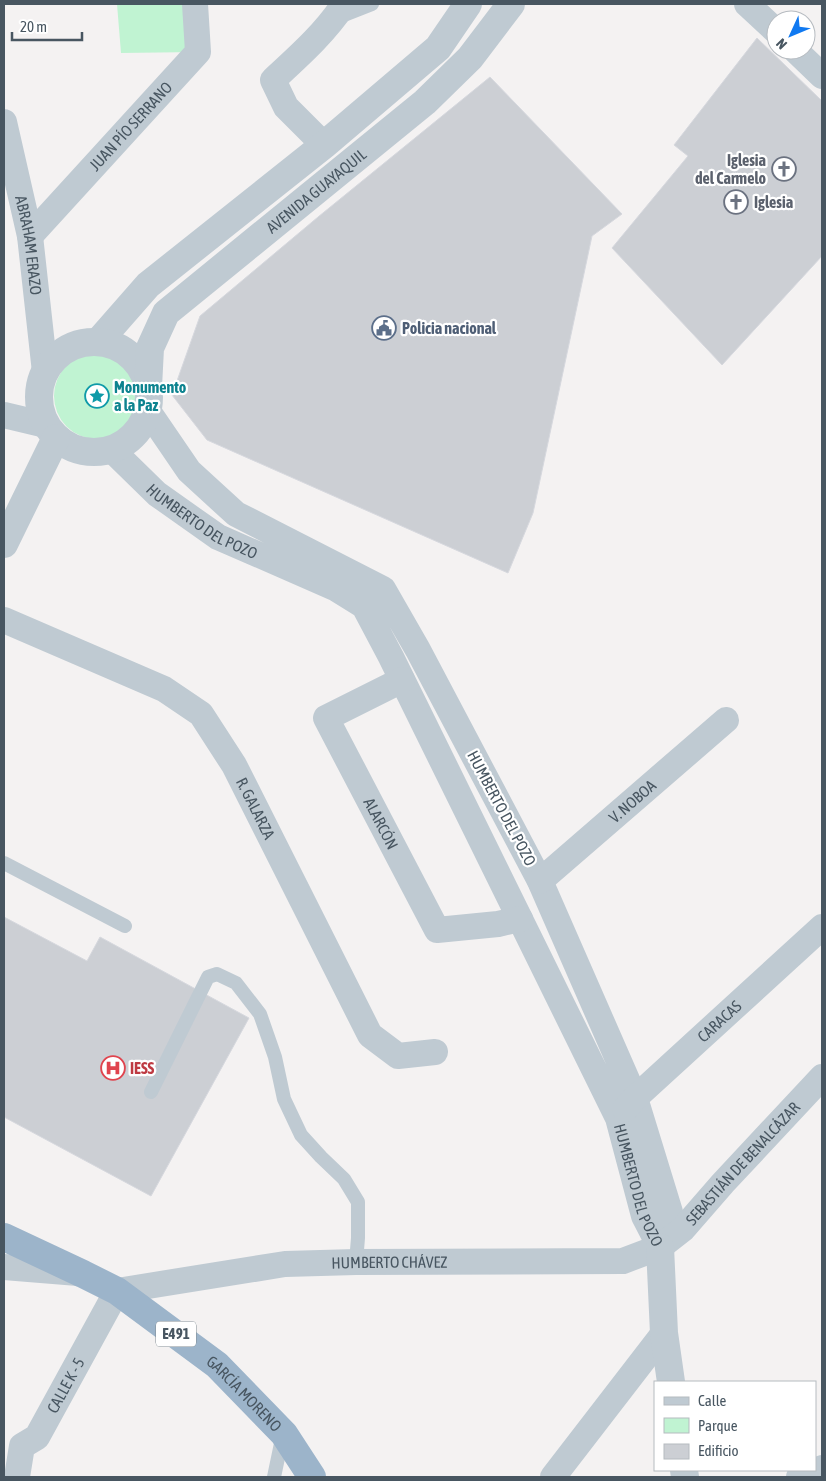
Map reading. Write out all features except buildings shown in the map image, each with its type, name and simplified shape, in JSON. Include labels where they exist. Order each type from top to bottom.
[{"type":"highway","name":"GARCÍA MORENO","points":[[4,1237],[117,1291],[217,1364],[284,1434],[312,1477]]},
{"type":"street","name":"JUAN PÍO SERRANO","points":[[30,236],[198,52],[195,4]]},
{"type":"street","name":"AVENIDA GUAYAQUIL","points":[[98,342],[148,285],[324,145],[438,48],[468,4]]},
{"type":"street","name":"AVENIDA GUAYAQUIL","points":[[148,399],[150,348],[166,313],[424,102],[470,58],[511,4]]},
{"type":"street","points":[[747,4],[766,22]]},
{"type":"street","points":[[324,145],[286,107],[273,80],[306,50],[339,12]]},
{"type":"street","points":[[805,60],[822,76]]},
{"type":"street","name":"ABRAHAM ERAZO","points":[[4,122],[30,236],[45,372]]},
{"type":"street","points":[[4,415],[51,431],[69,446],[83,451],[112,450],[128,441],[140,428],[148,399],[142,370],[130,356],[115,347],[98,342],[81,344],[66,349],[54,359],[45,372],[40,389],[40,408],[51,431],[4,544]]},
{"type":"street","name":"HUMBERTO DEL POZO","points":[[148,399],[189,471],[236,514],[383,589],[418,650],[540,881],[635,1098],[670,1212],[660,1247]]},
{"type":"street","name":"HUMBERTO DEL POZO","points":[[112,450],[157,494],[218,537],[335,588],[364,606],[618,1118],[644,1216],[660,1247]]},
{"type":"street","name":"R. GALARZA","points":[[4,620],[164,689],[201,714],[234,765],[370,1035],[398,1056],[435,1052]]},
{"type":"street","name":"ALARCÓN","points":[[402,680],[326,718],[437,930],[498,924],[520,919]]},
{"type":"street","name":"V. NOBOA","points":[[540,881],[726,720]]},
{"type":"street","name":"CARACAS","points":[[618,1118],[635,1098],[822,927]]},
{"type":"street","name":"SEBASTIÁN DE BENALCÁZAR","points":[[660,1247],[683,1229],[821,1079]]},
{"type":"street","points":[[660,1247],[664,1333],[671,1381]]},
{"type":"street","name":"HUMBERTO CHÁVEZ","points":[[117,1291],[285,1264],[624,1261],[660,1247]]},
{"type":"street","points":[[4,1267],[83,1274]]},
{"type":"street","name":"CALLE K - 5","points":[[17,1477],[22,1446],[37,1437],[117,1291]]},
{"type":"street","points":[[553,1477],[664,1333]]},
{"type":"street","points":[[799,1477],[814,1471]]},
{"type":"lane","points":[[339,12],[372,4]]},
{"type":"lane","points":[[4,863],[124,926]]},
{"type":"lane","points":[[151,1092],[208,977],[218,974],[236,983],[260,1014],[275,1057],[284,1099],[301,1135],[344,1179],[358,1202],[356,1262]]},
{"type":"lane","points":[[274,1477],[284,1434]]},
{"type":"green space","points":[[117,4],[192,4],[198,52],[121,53]]},
{"type":"green space","points":[[89,353],[105,353],[114,356],[128,365],[137,379],[140,396],[137,413],[128,427],[114,436],[105,439],[89,439],[73,432],[61,420],[54,404],[54,388],[61,372],[73,360]]},
{"type":"place","name":"Iglesia del Carmelo","points":[[784,169]]},
{"type":"place","name":"Iglesia","points":[[736,202]]},
{"type":"place","name":"Policia nacional","points":[[384,328]]},
{"type":"place","name":"Monumento a la Paz","points":[[97,396]]},
{"type":"place","name":"IESS","points":[[113,1068]]}]
